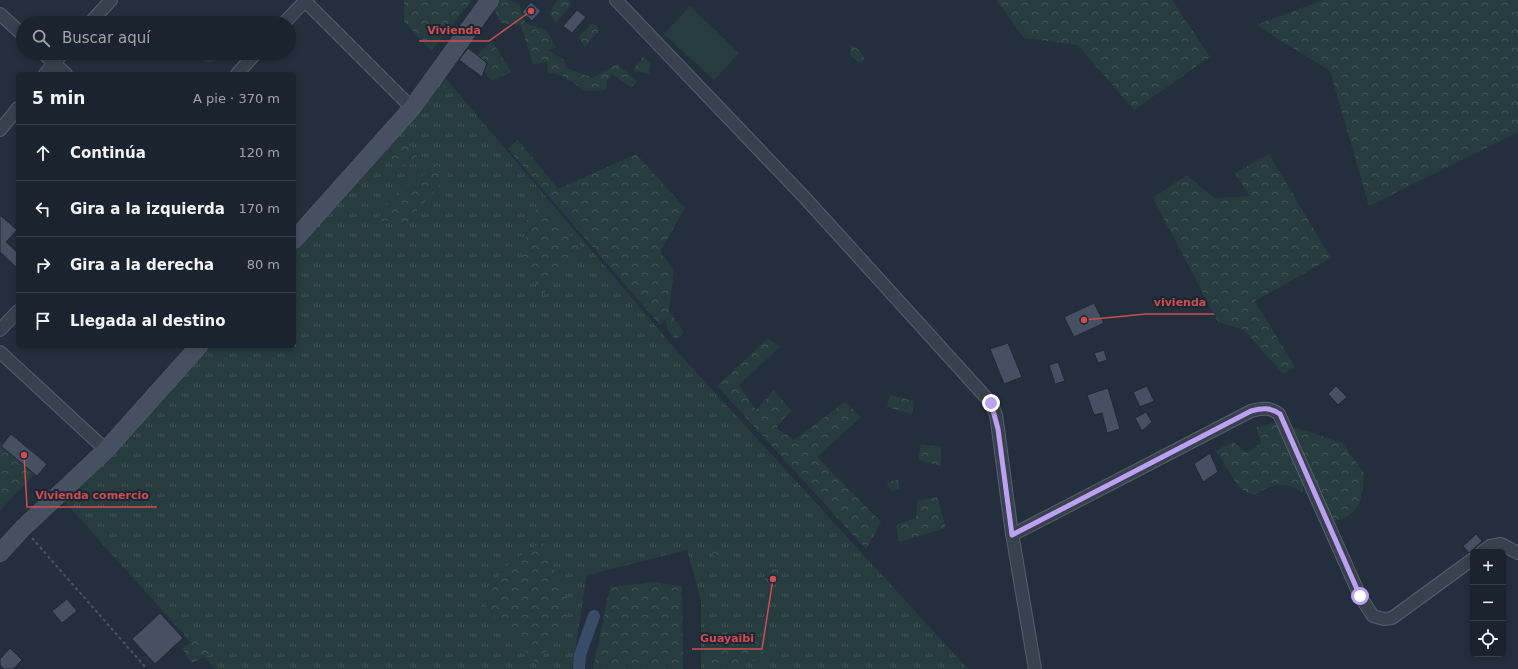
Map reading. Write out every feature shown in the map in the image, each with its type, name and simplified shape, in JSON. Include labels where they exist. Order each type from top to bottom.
[{"type":"street","points":[[96,16],[111,0]]},
{"type":"street","points":[[290,16],[305,0],[412,108]]},
{"type":"street","points":[[296,238],[412,108],[490,0]]},
{"type":"street","points":[[616,0],[806,199],[991,403],[998,429],[1012,535],[1035,669]]},
{"type":"street","points":[[0,14],[16,29]]},
{"type":"street","points":[[51,60],[64,72]]},
{"type":"street","points":[[47,72],[57,60]]},
{"type":"street","points":[[239,72],[250,60]]},
{"type":"street","points":[[0,130],[16,110]]},
{"type":"street","points":[[0,330],[16,313]]},
{"type":"street","points":[[0,553],[23,528],[106,450],[197,348]]},
{"type":"street","points":[[0,352],[106,450]]},
{"type":"street","points":[[1012,535],[1251,411],[1262,408],[1273,409],[1280,414],[1360,596],[1373,616],[1384,619],[1392,618],[1470,561]]},
{"type":"street","points":[[1486,549],[1490,546],[1501,544],[1518,553]]},
{"type":"path","points":[[23,528],[147,669]]},
{"type":"green space","points":[[404,0],[472,0],[431,51],[404,21]]},
{"type":"green space","points":[[501,0],[509,0],[520,5],[525,23],[546,30],[556,47],[548,50],[564,60],[566,68],[593,78],[617,64],[637,81],[631,87],[612,74],[607,80],[606,90],[586,91],[561,75],[548,73],[547,62],[533,64],[521,26],[501,23],[493,6]]},
{"type":"green space","points":[[558,0],[568,0],[571,4],[556,23],[549,13]]},
{"type":"green space","points":[[996,0],[1172,0],[1210,57],[1134,110],[1078,45],[1024,38]]},
{"type":"green space","points":[[1323,0],[1518,0],[1518,132],[1369,206],[1330,71],[1256,25]]},
{"type":"green space","points":[[690,6],[739,53],[714,80],[664,34]]},
{"type":"green space","points":[[593,23],[600,30],[585,46],[578,37]]},
{"type":"green space","points":[[492,41],[511,72],[491,81],[475,57]]},
{"type":"green space","points":[[850,45],[858,49],[865,59],[859,63],[850,55]]},
{"type":"green space","points":[[643,57],[651,63],[649,74],[633,70]]},
{"type":"green space","points":[[205,60],[218,60],[206,63]]},
{"type":"green space","points":[[442,74],[675,349],[968,669],[701,669],[701,601],[687,550],[587,575],[572,669],[215,669],[56,492],[193,348],[296,348],[296,238]]},
{"type":"green space","points":[[380,137],[405,142],[416,149],[417,162],[393,169],[391,153],[376,144]]},
{"type":"green space","points":[[518,140],[558,189],[636,154],[685,208],[660,252],[674,270],[669,310],[684,333],[676,339],[668,330],[666,319],[660,325],[508,149]]},
{"type":"green space","points":[[1269,154],[1331,258],[1255,301],[1295,367],[1283,374],[1244,330],[1218,322],[1153,198],[1187,175],[1214,198],[1250,196],[1235,173]]},
{"type":"green space","points":[[438,165],[448,176],[408,221],[376,221],[393,195]]},
{"type":"green space","points":[[541,204],[584,249],[542,295],[518,248],[530,231],[524,224]]},
{"type":"green space","points":[[768,338],[780,347],[739,385],[756,410],[774,390],[791,411],[776,428],[794,440],[845,402],[861,417],[817,457],[881,522],[866,549],[717,386]]},
{"type":"green space","points":[[890,395],[914,401],[912,414],[887,407]]},
{"type":"green space","points":[[1273,423],[1308,431],[1342,443],[1364,473],[1360,501],[1353,512],[1346,517],[1327,523],[1321,497],[1309,474],[1304,484],[1302,493],[1290,486],[1284,485],[1278,485],[1266,489],[1254,495],[1241,488],[1215,451],[1233,442],[1247,453],[1261,443],[1256,427]]},
{"type":"green space","points":[[0,441],[35,474],[0,510]]},
{"type":"green space","points":[[921,444],[941,447],[941,466],[918,460]]},
{"type":"green space","points":[[898,480],[900,489],[890,491],[887,482]]},
{"type":"green space","points":[[937,497],[946,528],[899,542],[896,525],[916,518],[917,501]]},
{"type":"green space","points":[[542,541],[571,608],[538,665],[485,605],[503,568]]},
{"type":"green space","points":[[717,542],[726,551],[715,558],[704,548]]},
{"type":"green space","points":[[773,568],[780,572],[779,584],[767,586],[764,574]]},
{"type":"green space","points":[[653,582],[682,586],[683,669],[593,669],[610,587]]},
{"type":"green space","points":[[710,626],[750,632],[766,656],[745,664],[743,669],[709,669]]},
{"type":"green space","points":[[197,638],[210,655],[191,663],[182,648]]},
{"type":"building","points":[[531,2],[541,11],[532,21],[522,12]]},
{"type":"building","points":[[577,10],[586,17],[572,33],[563,26]]},
{"type":"building","points":[[468,48],[487,63],[482,77],[459,60]]},
{"type":"building","points":[[0,215],[16,229],[16,231],[6,242],[16,251],[16,267],[0,252]]},
{"type":"building","points":[[1094,303],[1104,323],[1074,337],[1064,317]]},
{"type":"building","points":[[1008,343],[1022,377],[1004,384],[990,349]]},
{"type":"building","points":[[1104,350],[1107,360],[1098,363],[1094,353]]},
{"type":"building","points":[[1058,362],[1065,381],[1055,384],[1049,365]]},
{"type":"building","points":[[1147,386],[1154,401],[1140,407],[1133,392]]},
{"type":"building","points":[[1336,386],[1347,397],[1338,405],[1328,394]]},
{"type":"building","points":[[1108,388],[1120,429],[1107,433],[1102,413],[1094,415],[1087,395]]},
{"type":"building","points":[[1146,412],[1152,422],[1142,431],[1135,418]]},
{"type":"building","points":[[11,434],[47,464],[37,476],[1,446]]},
{"type":"building","points":[[1210,453],[1218,472],[1203,482],[1194,464]]},
{"type":"building","points":[[1476,534],[1482,541],[1473,549],[1470,549],[1469,553],[1463,546]]},
{"type":"building","points":[[67,599],[77,611],[62,623],[52,611]]},
{"type":"building","points":[[160,613],[183,638],[155,664],[132,639]]},
{"type":"building","points":[[10,648],[22,660],[13,669],[4,669],[0,665],[0,659]]},
{"type":"waterway","points":[[579,669],[580,655],[594,616]]},
{"type":"place","name":"Vivienda","points":[[531,11]]},
{"type":"place","name":"vivienda","points":[[1084,320]]},
{"type":"place","name":"Vivienda comercio","points":[[24,455]]},
{"type":"place","name":"Guayaibi","points":[[773,579]]},
{"type":"route","points":[[991,403],[996,415],[1012,535],[1251,411],[1262,408],[1273,409],[1280,414],[1360,596]]}]
